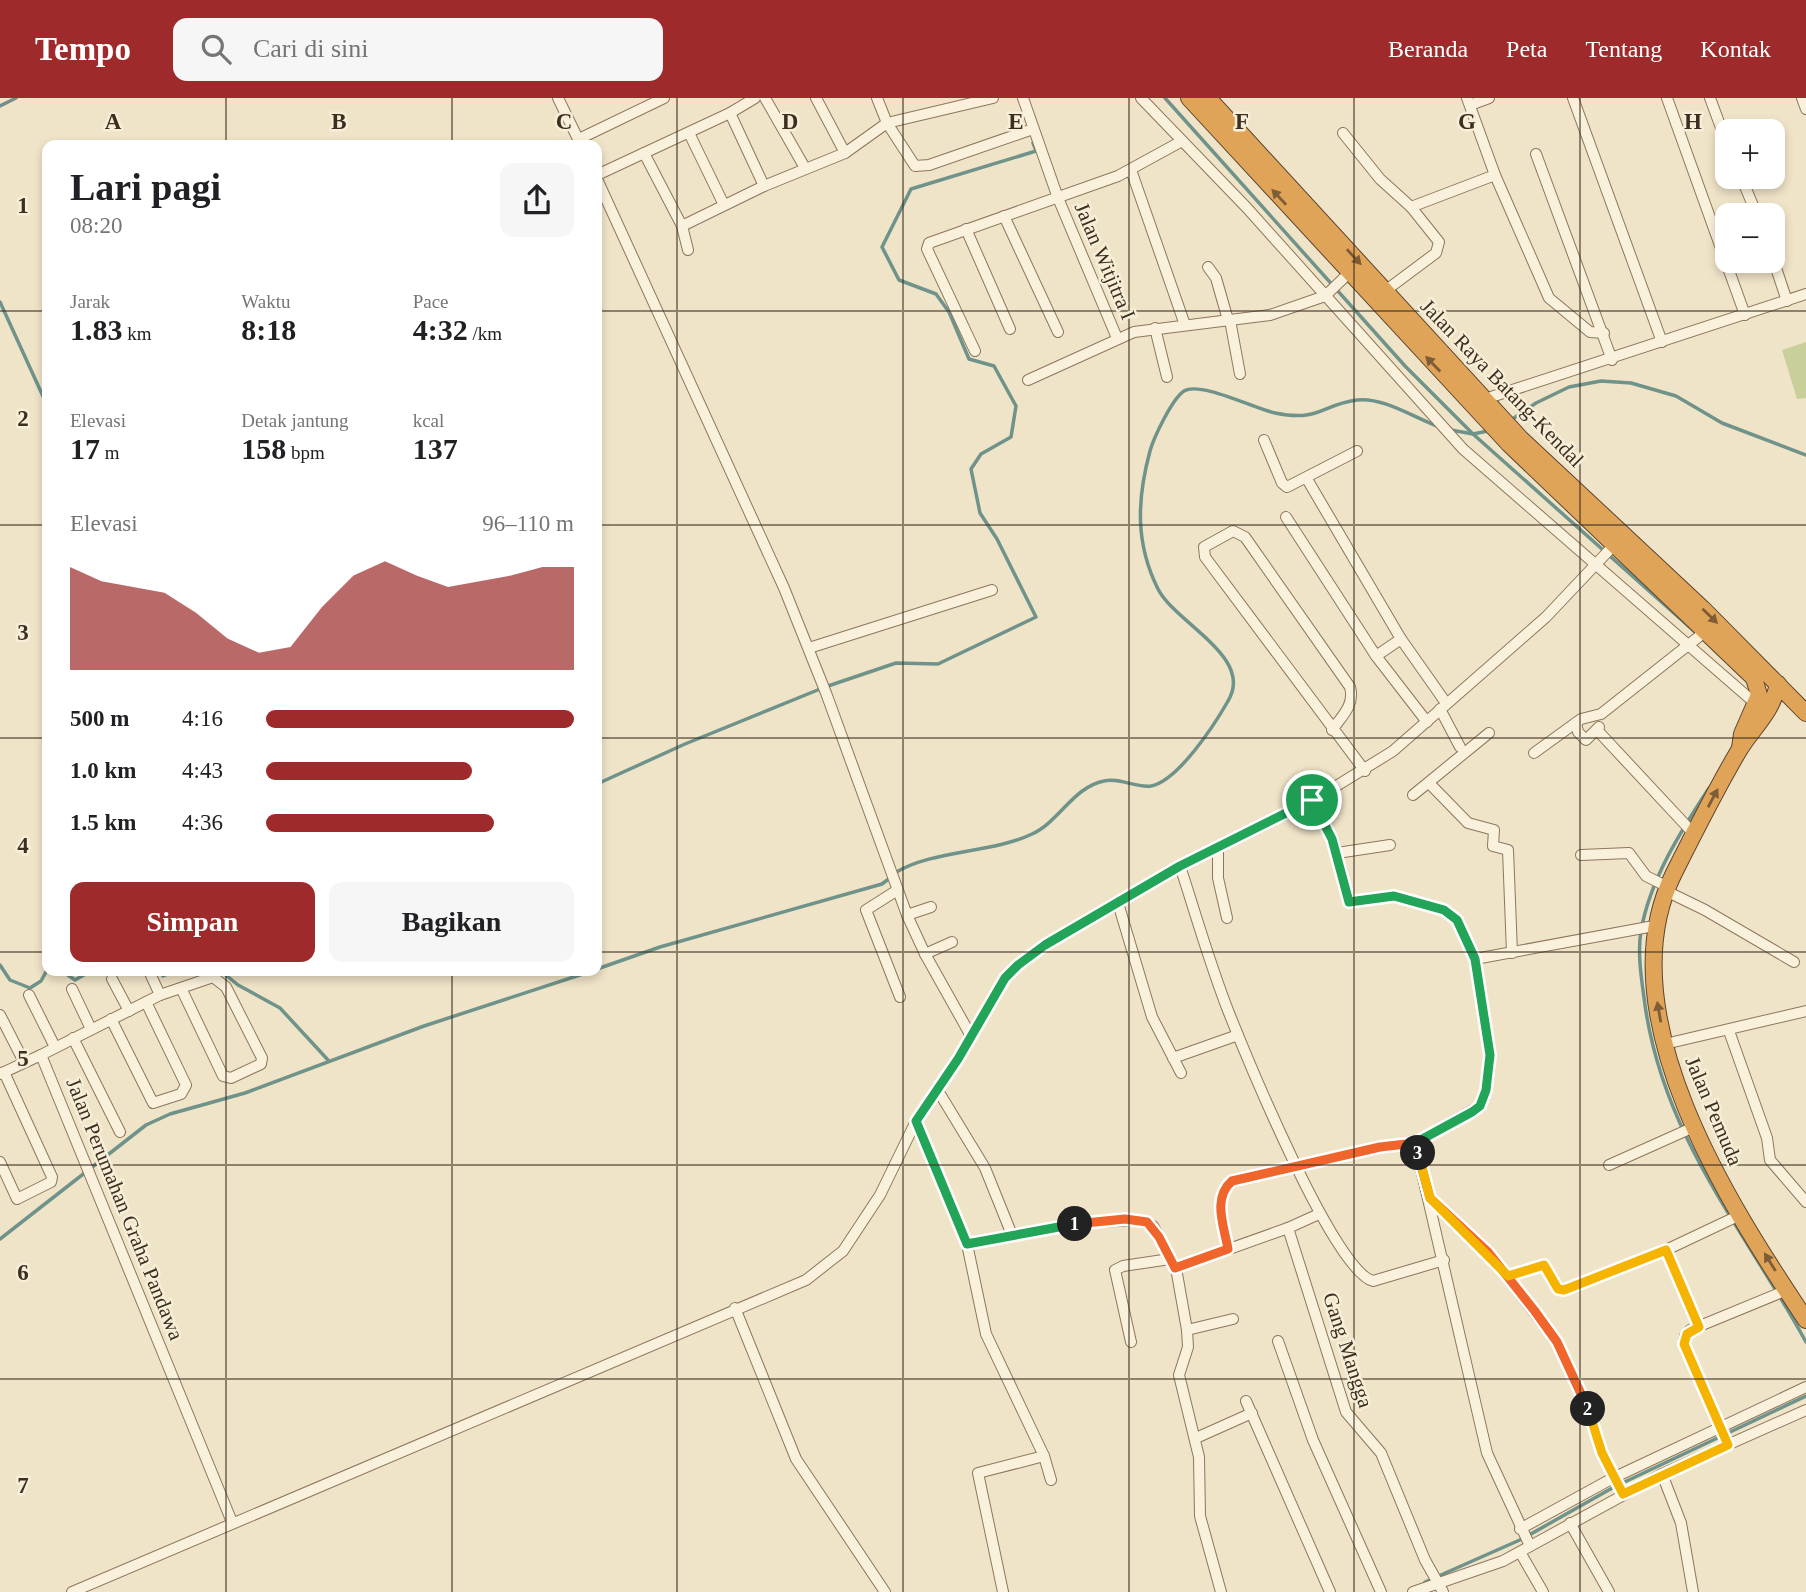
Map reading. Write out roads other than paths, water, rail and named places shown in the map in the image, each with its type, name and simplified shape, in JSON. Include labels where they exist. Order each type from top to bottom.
[{"type":"highway","name":"Jalan Raya Batang-Kendal","points":[[1189,98],[1346,276],[1485,406]]},
{"type":"highway","name":"Jalan Raya Batang-Kendal","points":[[1208,98],[1385,291],[1513,440],[1614,545],[1698,638],[1754,678]]},
{"type":"highway","name":"Jalan Raya Batang-Kendal","points":[[1513,440],[1703,609],[1806,713]]},
{"type":"highway","name":"Jalan Pemuda","points":[[1740,748],[1742,734],[1759,695],[1754,678]]},
{"type":"highway","name":"Jalan Pemuda","points":[[1777,684],[1772,705],[1740,748],[1692,831],[1665,887],[1651,927],[1657,1000],[1665,1044],[1692,1128],[1737,1217],[1782,1292],[1804,1313]]},
{"type":"street","points":[[558,98],[579,140]]},
{"type":"street","points":[[584,140],[664,98]]},
{"type":"street","points":[[602,174],[730,113],[755,98]]},
{"type":"street","points":[[765,98],[805,168]]},
{"type":"street","points":[[816,98],[845,153]]},
{"type":"street","points":[[877,98],[887,123],[915,166],[922,167],[1034,130]]},
{"type":"street","points":[[682,226],[764,186],[845,153],[887,123],[993,98]]},
{"type":"street","name":"Jalan Witjitra I","points":[[1023,98],[1058,198],[1117,338]]},
{"type":"street","points":[[1141,98],[1327,294],[1450,436],[1600,563],[1698,638],[1756,704]]},
{"type":"street","points":[[1489,98],[1469,101],[1496,175],[1549,298],[1590,332],[1604,333]]},
{"type":"street","points":[[1573,98],[1662,342]]},
{"type":"street","points":[[1667,98],[1745,315]]},
{"type":"street","points":[[1710,98],[1718,119]]},
{"type":"street","points":[[1802,98],[1806,109]]},
{"type":"street","points":[[730,113],[764,186]]},
{"type":"street","points":[[689,132],[724,205]]},
{"type":"street","points":[[1343,133],[1380,179],[1411,207],[1435,235],[1440,248],[1385,291]]},
{"type":"street","points":[[975,351],[927,249],[932,241],[1131,170],[1182,141]]},
{"type":"street","points":[[644,153],[682,226],[688,250]]},
{"type":"street","points":[[1536,154],[1612,359]]},
{"type":"street","points":[[1131,170],[1185,325]]},
{"type":"street","points":[[1411,207],[1496,175]]},
{"type":"street","points":[[602,188],[809,648],[888,870],[907,915],[925,954],[971,1037]]},
{"type":"street","points":[[1004,216],[1058,332]]},
{"type":"street","points":[[965,229],[1010,329]]},
{"type":"street","points":[[1208,267],[1216,278],[1229,320],[1240,374]]},
{"type":"street","points":[[1778,273],[1787,301]]},
{"type":"street","points":[[1028,380],[1117,338],[1155,328],[1270,315],[1327,294],[1346,276]]},
{"type":"street","points":[[1485,406],[1549,375],[1612,359],[1806,295]]},
{"type":"street","points":[[1155,328],[1167,377]]},
{"type":"street","points":[[1264,440],[1284,486],[1290,487],[1357,451]]},
{"type":"street","points":[[1307,478],[1443,706],[1460,747]]},
{"type":"street","points":[[1286,517],[1376,656],[1427,722]]},
{"type":"street","points":[[1332,730],[1349,707],[1350,687],[1298,612],[1241,533],[1228,533],[1204,547],[1205,557],[1332,730],[1364,771]]},
{"type":"street","points":[[72,1592],[806,1280],[843,1251],[880,1195],[916,1121],[971,1037],[1005,978],[1018,965],[1045,945],[1180,866],[1364,771],[1427,722],[1546,617],[1600,563],[1614,545]]},
{"type":"street","points":[[809,648],[992,590]]},
{"type":"street","points":[[1534,753],[1576,723],[1601,714],[1698,638]]},
{"type":"street","points":[[1376,656],[1401,639]]},
{"type":"street","points":[[1576,723],[1578,732],[1586,740],[1598,731],[1601,714]]},
{"type":"street","points":[[1598,731],[1692,831]]},
{"type":"street","points":[[1413,795],[1489,733]]},
{"type":"street","points":[[1429,783],[1468,822],[1493,829],[1493,846],[1508,850],[1512,953]]},
{"type":"street","points":[[1228,1249],[1220,1204],[1226,1186],[1243,1178],[1380,1147],[1415,1143],[1472,1112],[1480,1106],[1486,1090],[1490,1055],[1475,959],[1457,920],[1444,910],[1394,896],[1349,902],[1337,853],[1312,800]]},
{"type":"street","points":[[1337,853],[1390,845]]},
{"type":"street","points":[[1218,847],[1218,878],[1227,918]]},
{"type":"street","points":[[1581,855],[1629,853],[1646,876],[1794,962]]},
{"type":"street","points":[[1180,866],[1238,1035],[1318,1214],[1341,1251],[1366,1279],[1382,1279],[1444,1260]]},
{"type":"street","points":[[895,886],[866,910],[900,997]]},
{"type":"street","points":[[1118,903],[1152,1017],[1181,1073]]},
{"type":"street","points":[[907,915],[931,907]]},
{"type":"street","points":[[1475,959],[1651,927]]},
{"type":"street","points":[[925,954],[952,942]]},
{"type":"street","points":[[151,976],[160,995]]},
{"type":"street","points":[[0,1162],[18,1199],[51,1182],[52,1177],[2,1073],[160,995],[213,977],[221,983],[262,1058],[261,1064],[231,1078],[223,1076],[181,988]]},
{"type":"street","points":[[112,979],[129,1011]]},
{"type":"street","points":[[72,989],[91,1029]]},
{"type":"street","points":[[29,995],[55,1047]]},
{"type":"street","points":[[111,1019],[153,1103],[181,1094],[186,1085],[146,1002]]},
{"type":"street","points":[[1665,1044],[1806,1011]]},
{"type":"street","points":[[0,1015],[24,1062]]},
{"type":"street","points":[[1729,1031],[1767,1138],[1768,1155],[1806,1202]]},
{"type":"street","points":[[1173,1058],[1238,1035]]},
{"type":"street","points":[[73,1038],[120,1132]]},
{"type":"street","name":"Jalan Perumahan Graha Pandawa","points":[[41,1055],[232,1522]]},
{"type":"street","points":[[937,1089],[985,1168],[1012,1235]]},
{"type":"street","points":[[916,1121],[967,1244],[986,1334],[1044,1456],[1051,1480]]},
{"type":"street","points":[[1609,1165],[1692,1128]]},
{"type":"street","points":[[1415,1143],[1488,1453],[1543,1592]]},
{"type":"street","points":[[1430,1198],[1508,1276],[1557,1342],[1589,1411],[1617,1486]]},
{"type":"street","points":[[1131,1342],[1115,1270],[1173,1264],[1228,1249],[1288,1228],[1318,1214]]},
{"type":"street","points":[[1508,1276],[1544,1265],[1558,1289],[1564,1290],[1666,1250],[1737,1217]]},
{"type":"street","points":[[967,1244],[1079,1223],[1139,1220],[1153,1226],[1173,1264],[1187,1330],[1188,1347],[1180,1375],[1196,1438],[1202,1480],[1200,1516],[1221,1592]]},
{"type":"street","name":"Gang Mangga","points":[[1288,1228],[1346,1412],[1351,1422],[1381,1453],[1425,1560],[1439,1585]]},
{"type":"street","points":[[1666,1250],[1699,1327]]},
{"type":"street","points":[[1725,1437],[1684,1344],[1687,1334],[1782,1292]]},
{"type":"street","points":[[735,1308],[796,1459],[885,1592]]},
{"type":"street","points":[[1187,1330],[1233,1319]]},
{"type":"street","points":[[1278,1341],[1313,1440],[1381,1591]]},
{"type":"street","points":[[1524,1540],[1570,1523],[1617,1486],[1662,1474],[1806,1387]]},
{"type":"street","points":[[1246,1401],[1330,1592]]},
{"type":"street","points":[[1413,1592],[1503,1561],[1524,1540],[1617,1486],[1725,1437],[1806,1410]]},
{"type":"street","points":[[1196,1438],[1252,1413]]},
{"type":"street","points":[[1003,1592],[978,1473],[1044,1456]]},
{"type":"street","points":[[1662,1474],[1681,1523],[1693,1592]]},
{"type":"street","points":[[1570,1523],[1609,1592]]},
{"type":"waterway","points":[[0,106],[16,98]]},
{"type":"waterway","points":[[1165,98],[1405,366],[1473,434],[1694,631]]},
{"type":"waterway","points":[[602,782],[685,744],[825,687],[896,663],[938,664],[1036,617],[997,539],[980,513],[971,469],[981,454],[1011,437],[1016,406],[994,366],[969,359],[949,312],[936,294],[899,280],[882,247],[911,189],[1036,151],[1033,143]]},
{"type":"waterway","points":[[0,302],[42,394]]},
{"type":"waterway","points":[[1511,420],[1536,403],[1569,387],[1601,381],[1631,383],[1676,396],[1722,423],[1806,455]]},
{"type":"waterway","points":[[895,873],[926,860],[999,845],[1032,834],[1042,829],[1083,790],[1104,781],[1121,781],[1139,786],[1162,782],[1195,750],[1228,701],[1233,685],[1231,670],[1210,641],[1180,615],[1158,589],[1145,555],[1142,538],[1141,504],[1150,451],[1159,428],[1179,395],[1192,389],[1203,390],[1275,413],[1290,415],[1311,414],[1345,402],[1367,400],[1387,405],[1437,426]]},
{"type":"waterway","points":[[1451,430],[1473,434],[1488,431]]},
{"type":"waterway","points":[[1709,788],[1668,856],[1645,912],[1640,949],[1645,1005],[1655,1053],[1669,1098],[1688,1140],[1709,1181],[1806,1342]]},
{"type":"waterway","points":[[602,967],[660,947],[882,884],[890,878]]},
{"type":"waterway","points":[[0,965],[10,980],[30,988],[44,976]]},
{"type":"waterway","points":[[69,976],[75,980],[82,976]]},
{"type":"waterway","points":[[227,976],[280,1008],[328,1060]]},
{"type":"waterway","points":[[0,1239],[146,1125],[170,1114],[245,1093],[424,1026],[577,976]]},
{"type":"waterway","points":[[1425,1582],[1522,1539],[1614,1487],[1806,1396]]}]
